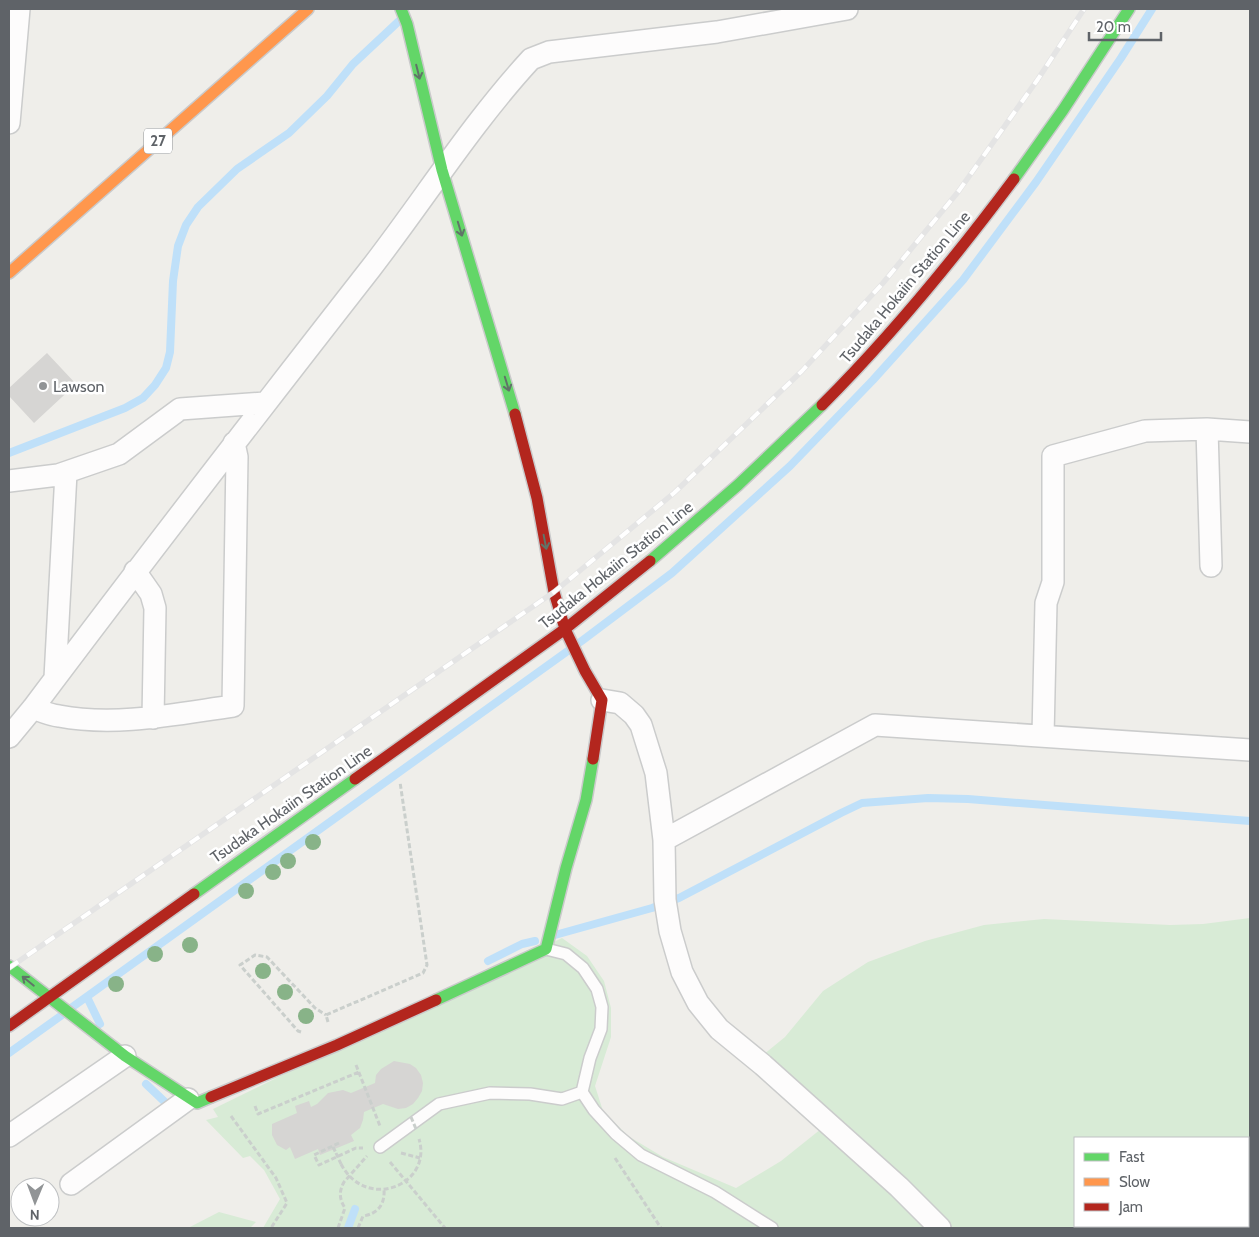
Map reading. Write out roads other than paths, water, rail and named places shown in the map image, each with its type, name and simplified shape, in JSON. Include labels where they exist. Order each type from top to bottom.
[{"type":"main road","name":"27","points":[[11,266],[308,9]]},
{"type":"main road","points":[[9,966],[125,1056],[188,1099],[197,1103],[337,1045],[548,941],[566,868],[586,800],[602,700],[585,671],[565,629],[554,592],[537,498],[509,392],[442,170],[401,9]]},
{"type":"main road","name":"Tsudaka Hokaiin Station Line","points":[[9,1026],[565,629],[641,569],[726,496],[830,397],[883,340],[972,234],[1027,162],[1081,84],[1129,9]]},
{"type":"street","points":[[9,123],[19,9]]},
{"type":"street","points":[[9,737],[56,678],[135,571],[264,403],[373,265],[442,170],[531,59],[549,52],[717,32],[847,9]]},
{"type":"street","points":[[9,481],[66,473],[119,454],[180,409],[264,403]]},
{"type":"street","points":[[1044,736],[1046,604],[1053,582],[1053,456],[1146,431],[1207,429],[1250,432]]},
{"type":"street","points":[[1207,429],[1211,566]]},
{"type":"street","points":[[33,708],[58,716],[99,720],[153,718],[233,706],[237,458],[234,443]]},
{"type":"street","points":[[56,678],[66,473]]},
{"type":"street","points":[[135,571],[151,594],[155,608],[153,718]]},
{"type":"street","points":[[602,700],[620,703],[634,715],[641,726],[656,772],[664,840],[665,903],[670,931],[682,972],[698,1003],[719,1029],[899,1187],[940,1228]]},
{"type":"street","points":[[664,840],[875,725],[1250,750]]},
{"type":"street","points":[[9,1136],[125,1056]]},
{"type":"street","points":[[71,1184],[188,1099]]},
{"type":"lane","points":[[548,941],[583,968],[597,989],[602,1006],[601,1028],[590,1058],[582,1092],[594,1110],[616,1134],[641,1155],[715,1192],[772,1228]]},
{"type":"lane","points":[[380,1147],[439,1104],[490,1093],[530,1094],[562,1099],[582,1092]]},
{"type":"waterway","points":[[71,1008],[583,640],[672,573],[790,466],[873,380],[963,280],[1036,182],[1121,58],[1152,9]]},
{"type":"waterway","points":[[9,453],[125,408],[143,398],[155,385],[166,368],[170,352],[173,281],[178,246],[186,225],[198,207],[237,169],[289,133],[327,96],[353,64],[399,21]]},
{"type":"waterway","points":[[555,935],[652,908],[679,898],[862,803],[928,798],[968,799],[1250,821]]},
{"type":"waterway","points":[[488,961],[522,944],[535,941]]},
{"type":"waterway","points":[[87,997],[100,1024]]},
{"type":"waterway","points":[[9,1053],[62,1015]]},
{"type":"waterway","points":[[146,1084],[167,1104],[171,1102]]},
{"type":"waterway","points":[[348,1228],[355,1209]]},
{"type":"railway","points":[[9,968],[554,592],[674,493],[802,371],[883,283],[958,192],[1038,79],[1084,9]]},
{"type":"place","name":"Lawson","points":[[43,386]]}]
